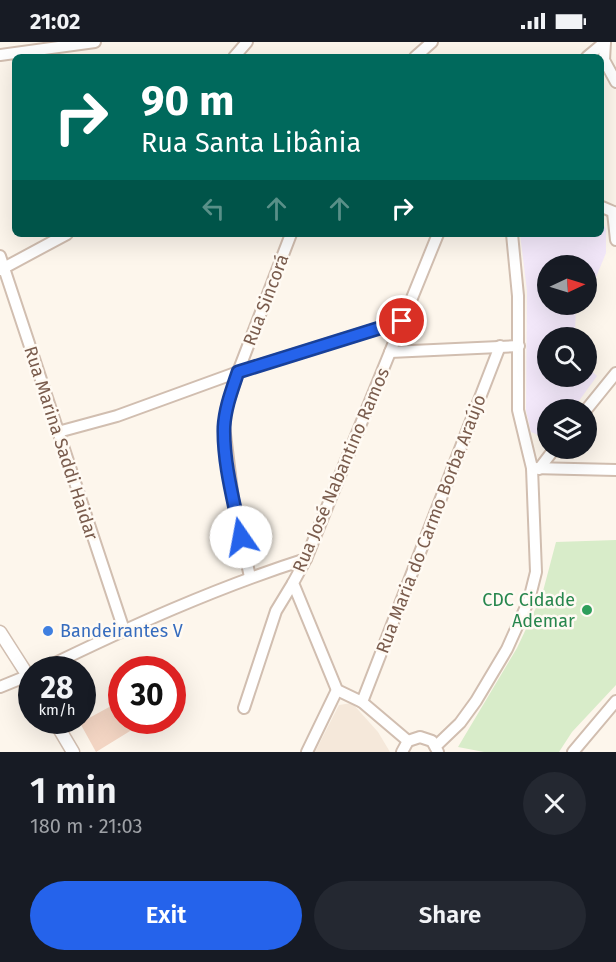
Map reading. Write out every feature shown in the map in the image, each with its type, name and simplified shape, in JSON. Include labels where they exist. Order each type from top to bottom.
[{"type":"street","points":[[0,55],[95,42]]},
{"type":"street","points":[[237,54],[247,42]]},
{"type":"street","points":[[418,54],[432,42]]},
{"type":"street","points":[[591,54],[605,42]]},
{"type":"street","points":[[605,42],[604,60],[616,82]]},
{"type":"street","points":[[615,212],[616,240]]},
{"type":"street","points":[[2,269],[61,237]]},
{"type":"street","name":"Rua Sincorá","points":[[250,577],[225,450],[227,406],[290,237]]},
{"type":"street","name":"Rua José Nabantino Ramos","points":[[337,690],[293,583],[306,559],[437,237]]},
{"type":"street","points":[[402,752],[408,741],[420,737],[432,741],[437,749],[460,723],[507,649],[530,600],[536,572],[535,468],[518,410],[519,346],[512,237]]},
{"type":"street","name":"Rua Marina Saddi Haidar","points":[[0,256],[2,269],[124,630]]},
{"type":"street","points":[[58,432],[117,416],[238,372],[402,321]]},
{"type":"street","name":"Rua Maria do Carmo Borba Araújo","points":[[362,702],[501,346]]},
{"type":"street","points":[[390,352],[519,346]]},
{"type":"street","points":[[595,399],[616,374]]},
{"type":"street","points":[[535,468],[544,459]]},
{"type":"street","points":[[535,468],[616,470]]},
{"type":"street","points":[[70,656],[124,630],[250,577],[306,559]]},
{"type":"street","points":[[244,708],[276,612],[293,583]]},
{"type":"street","points":[[0,632],[18,659]]},
{"type":"street","points":[[0,687],[18,681]]},
{"type":"street","points":[[307,752],[337,690],[362,702],[408,741]]},
{"type":"street","points":[[573,752],[616,701]]},
{"type":"street","points":[[62,734],[73,752]]},
{"type":"shaded area","points":[[604,226],[606,253],[597,275],[597,255],[537,255],[537,315],[576,315],[575,327],[537,327],[537,387],[589,387],[580,399],[537,399],[537,434],[531,432],[526,411],[527,291],[520,237],[604,237]]},
{"type":"shaded area","points":[[352,703],[378,732],[390,752],[315,752],[339,705]]},
{"type":"green space","points":[[616,540],[616,685],[572,732],[559,752],[484,752],[458,747],[517,648],[542,595],[556,542]]},
{"type":"building","points":[[108,708],[108,734],[125,734],[96,752],[86,734],[96,734],[96,714]]},
{"type":"place","name":"CDC Cidade Ademar","points":[[587,610]]},
{"type":"place","name":"Bandeirantes V","points":[[48,631]]},
{"type":"route","points":[[241,537],[225,450],[224,426],[227,406],[238,372],[402,321]]}]
